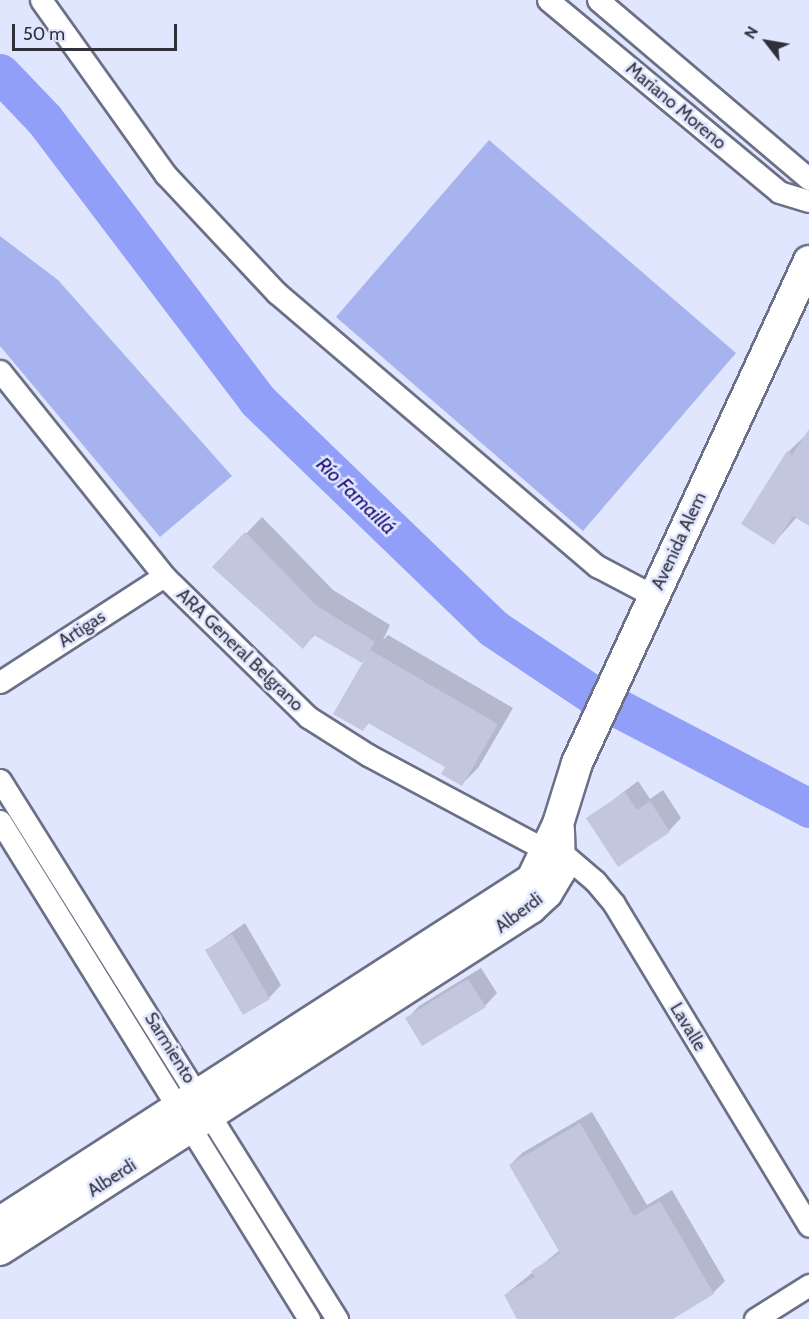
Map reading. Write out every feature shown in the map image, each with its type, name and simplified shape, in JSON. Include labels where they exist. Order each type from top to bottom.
[{"type":"street","points":[[41,0],[166,175],[277,293],[597,566],[651,604]]},
{"type":"street","name":"Mariano Moreno","points":[[548,0],[779,192],[809,201]]},
{"type":"street","name":"Mariano Moreno","points":[[598,0],[809,179]]},
{"type":"street","name":"Avenida Alem","points":[[555,842],[577,763],[809,261]]},
{"type":"street","name":"ARA General Belgrano","points":[[0,371],[164,576],[309,717],[368,755],[555,842]]},
{"type":"street","name":"Artigas","points":[[0,681],[164,576]]},
{"type":"street","name":"Sarmiento","points":[[0,780],[196,1110],[309,1319]]},
{"type":"street","name":"Sarmiento","points":[[0,821],[337,1319]]},
{"type":"street","name":"Alberdi","points":[[0,1250],[196,1110],[513,893],[532,879],[555,842]]},
{"type":"street","name":"Lavalle","points":[[555,842],[614,904],[809,1226]]},
{"type":"street","name":"Alberdi","points":[[0,1222],[196,1110]]},
{"type":"street","points":[[755,1319],[809,1285]]},
{"type":"shaded area","points":[[489,140],[736,353],[583,531],[336,317]]},
{"type":"shaded area","points":[[0,236],[58,280],[232,476],[160,537],[0,346]]},
{"type":"building","points":[[809,429],[809,526],[793,516],[774,545],[741,524],[787,451],[792,455]]},
{"type":"building","points":[[245,532],[317,606],[375,642],[362,663],[314,635],[303,649],[212,567]]},
{"type":"building","points":[[370,650],[498,724],[462,786],[441,774],[445,767],[368,723],[363,731],[333,714]]},
{"type":"building","points":[[625,792],[637,810],[650,801],[670,832],[618,867],[586,818]]},
{"type":"building","points":[[232,934],[270,999],[243,1015],[205,950]]},
{"type":"building","points":[[468,979],[486,1007],[422,1046],[405,1018]]},
{"type":"building","points":[[580,1123],[634,1216],[660,1201],[714,1294],[673,1319],[517,1319],[504,1295],[535,1277],[531,1271],[560,1253],[509,1165]]},
{"type":"waterway","name":"Río Famaillá","points":[[0,73],[44,119],[257,400],[493,628],[593,695],[809,808]]}]
